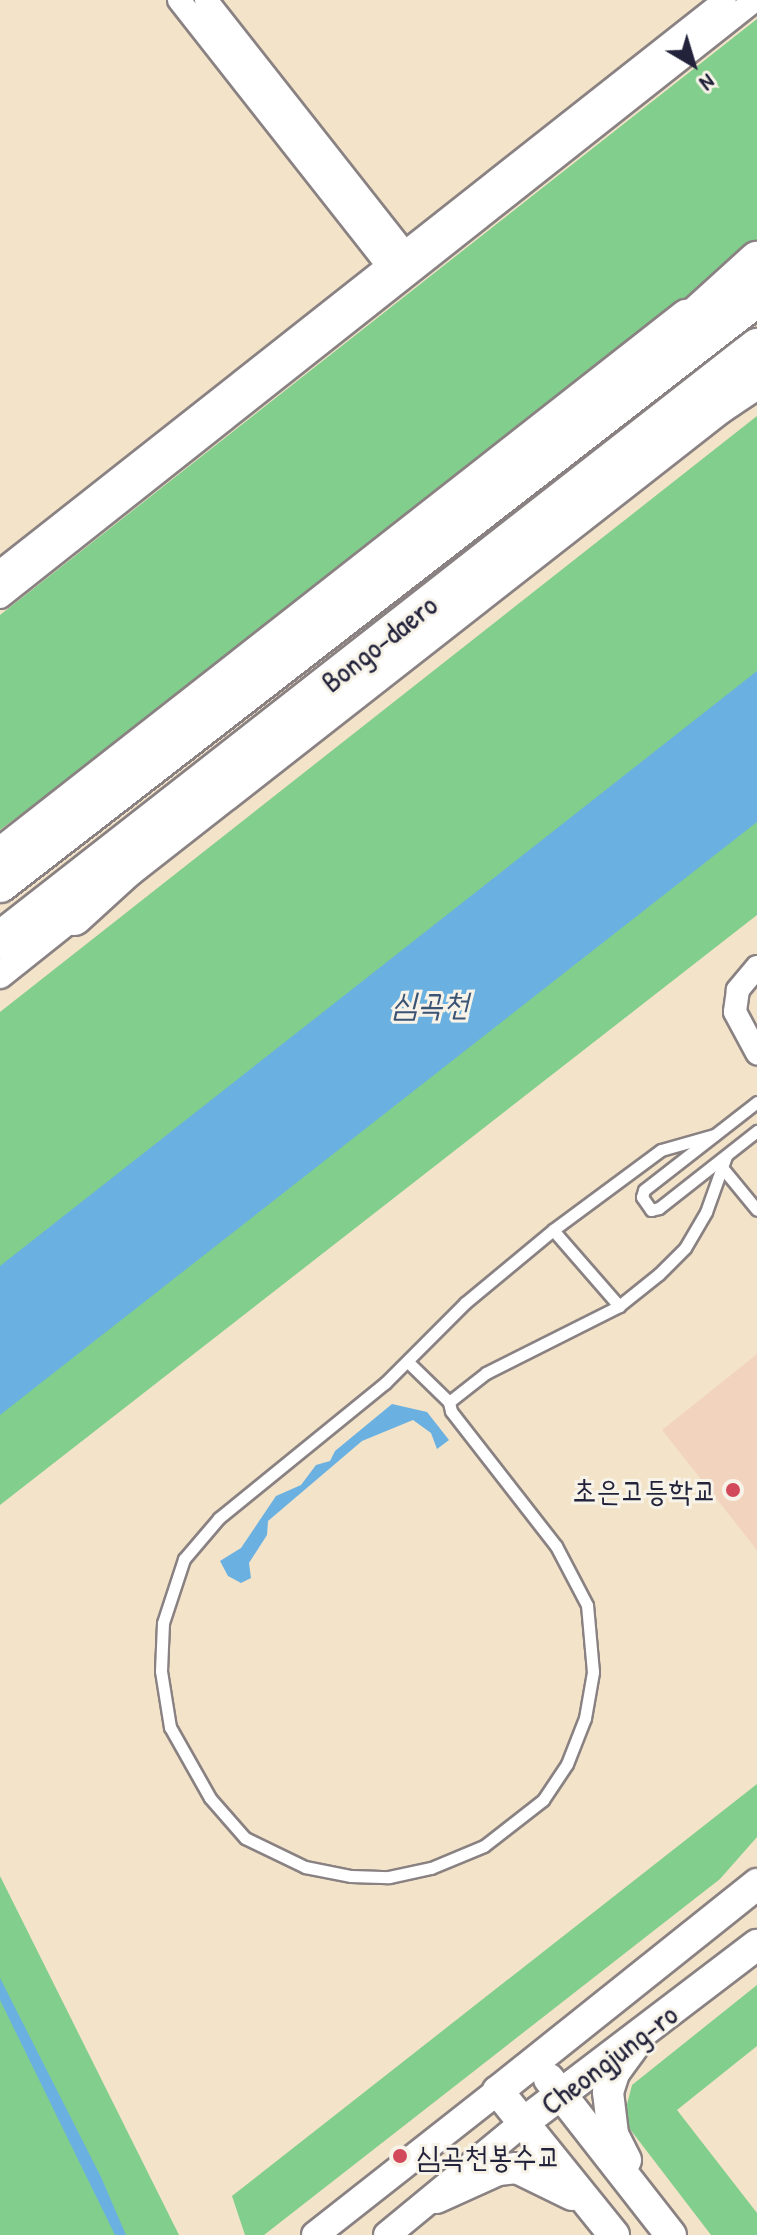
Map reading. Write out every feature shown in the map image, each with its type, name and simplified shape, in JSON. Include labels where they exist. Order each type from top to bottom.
[{"type":"highway","points":[[419,562],[757,260]]},
{"type":"highway","name":"Bongo-daero","points":[[0,884],[348,618],[757,298]]},
{"type":"highway","name":"Bongo-daero","points":[[0,940],[757,347]]},
{"type":"highway","points":[[440,595],[757,381]]},
{"type":"highway","points":[[5,849],[348,618]]},
{"type":"highway","points":[[74,917],[371,649]]},
{"type":"main road","points":[[5,849],[757,260]]},
{"type":"main road","name":"Cheongjung-ro","points":[[498,2091],[757,1884]]},
{"type":"main road","name":"Cheongjung-ro","points":[[523,2123],[560,2092],[640,2039],[757,1945]]},
{"type":"main road","points":[[632,2186],[613,2134],[608,2092],[614,2073],[640,2039]]},
{"type":"main road","points":[[536,2062],[671,2235]]},
{"type":"main road","points":[[498,2091],[614,2235]]},
{"type":"main road","points":[[436,2198],[475,2179],[517,2168],[546,2178],[593,2209]]},
{"type":"street","points":[[179,0],[402,267]]},
{"type":"street","points":[[206,0],[402,267]]},
{"type":"street","points":[[0,597],[725,0]]},
{"type":"street","points":[[0,572],[755,0]]},
{"type":"street","name":"Bongo-daero","points":[[0,975],[757,381]]},
{"type":"street","points":[[757,967],[738,990],[735,1012],[757,1053]]},
{"type":"street","points":[[315,2235],[498,2091]]},
{"type":"street","name":"Cheongjung-ro","points":[[387,2235],[436,2198],[523,2123]]},
{"type":"lane","points":[[757,1102],[642,1197],[651,1210],[659,1208],[757,1131]]},
{"type":"lane","points":[[408,1362],[449,1402],[451,1411],[556,1546],[582,1591],[592,1642],[585,1718],[567,1764],[543,1800],[511,1831],[484,1846],[431,1868],[389,1877],[305,1867],[245,1838],[210,1798],[178,1745],[161,1671],[167,1602],[197,1539],[408,1362],[465,1303],[553,1230],[661,1150],[714,1135]]},
{"type":"lane","points":[[723,1160],[757,1210]]},
{"type":"lane","points":[[449,1402],[486,1373],[619,1306],[685,1248],[706,1212],[723,1160]]},
{"type":"lane","points":[[553,1230],[619,1306]]},
{"type":"shaded area","name":"초은고등학교","points":[[757,1354],[757,1550],[662,1430]]},
{"type":"green space","points":[[757,19],[757,243],[206,676],[0,830],[0,615]]},
{"type":"green space","points":[[757,416],[757,915],[0,1505],[0,1012]]},
{"type":"green space","points":[[757,1784],[757,1837],[720,1879],[264,2235],[245,2235],[232,2196]]},
{"type":"green space","points":[[0,1876],[179,2235],[0,2235]]},
{"type":"green space","points":[[757,1985],[757,2046],[677,2110],[757,2213],[757,2235],[711,2235],[623,2120],[632,2085]]},
{"type":"water","name":"심곡천","points":[[757,671],[757,822],[0,1415],[0,1266]]},
{"type":"water","points":[[392,1404],[427,1412],[449,1440],[437,1449],[431,1433],[413,1420],[362,1441],[268,1521],[267,1535],[249,1563],[251,1578],[241,1583],[228,1576],[220,1561],[241,1548],[276,1496],[301,1485],[316,1465],[330,1461],[335,1451]]},
{"type":"water","points":[[0,1978],[101,2177],[126,2235],[115,2235],[0,2000]]},
{"type":"place","name":"초은고등학교","points":[[733,1490]]},
{"type":"place","name":"심곡천봉수교","points":[[400,2156]]}]
